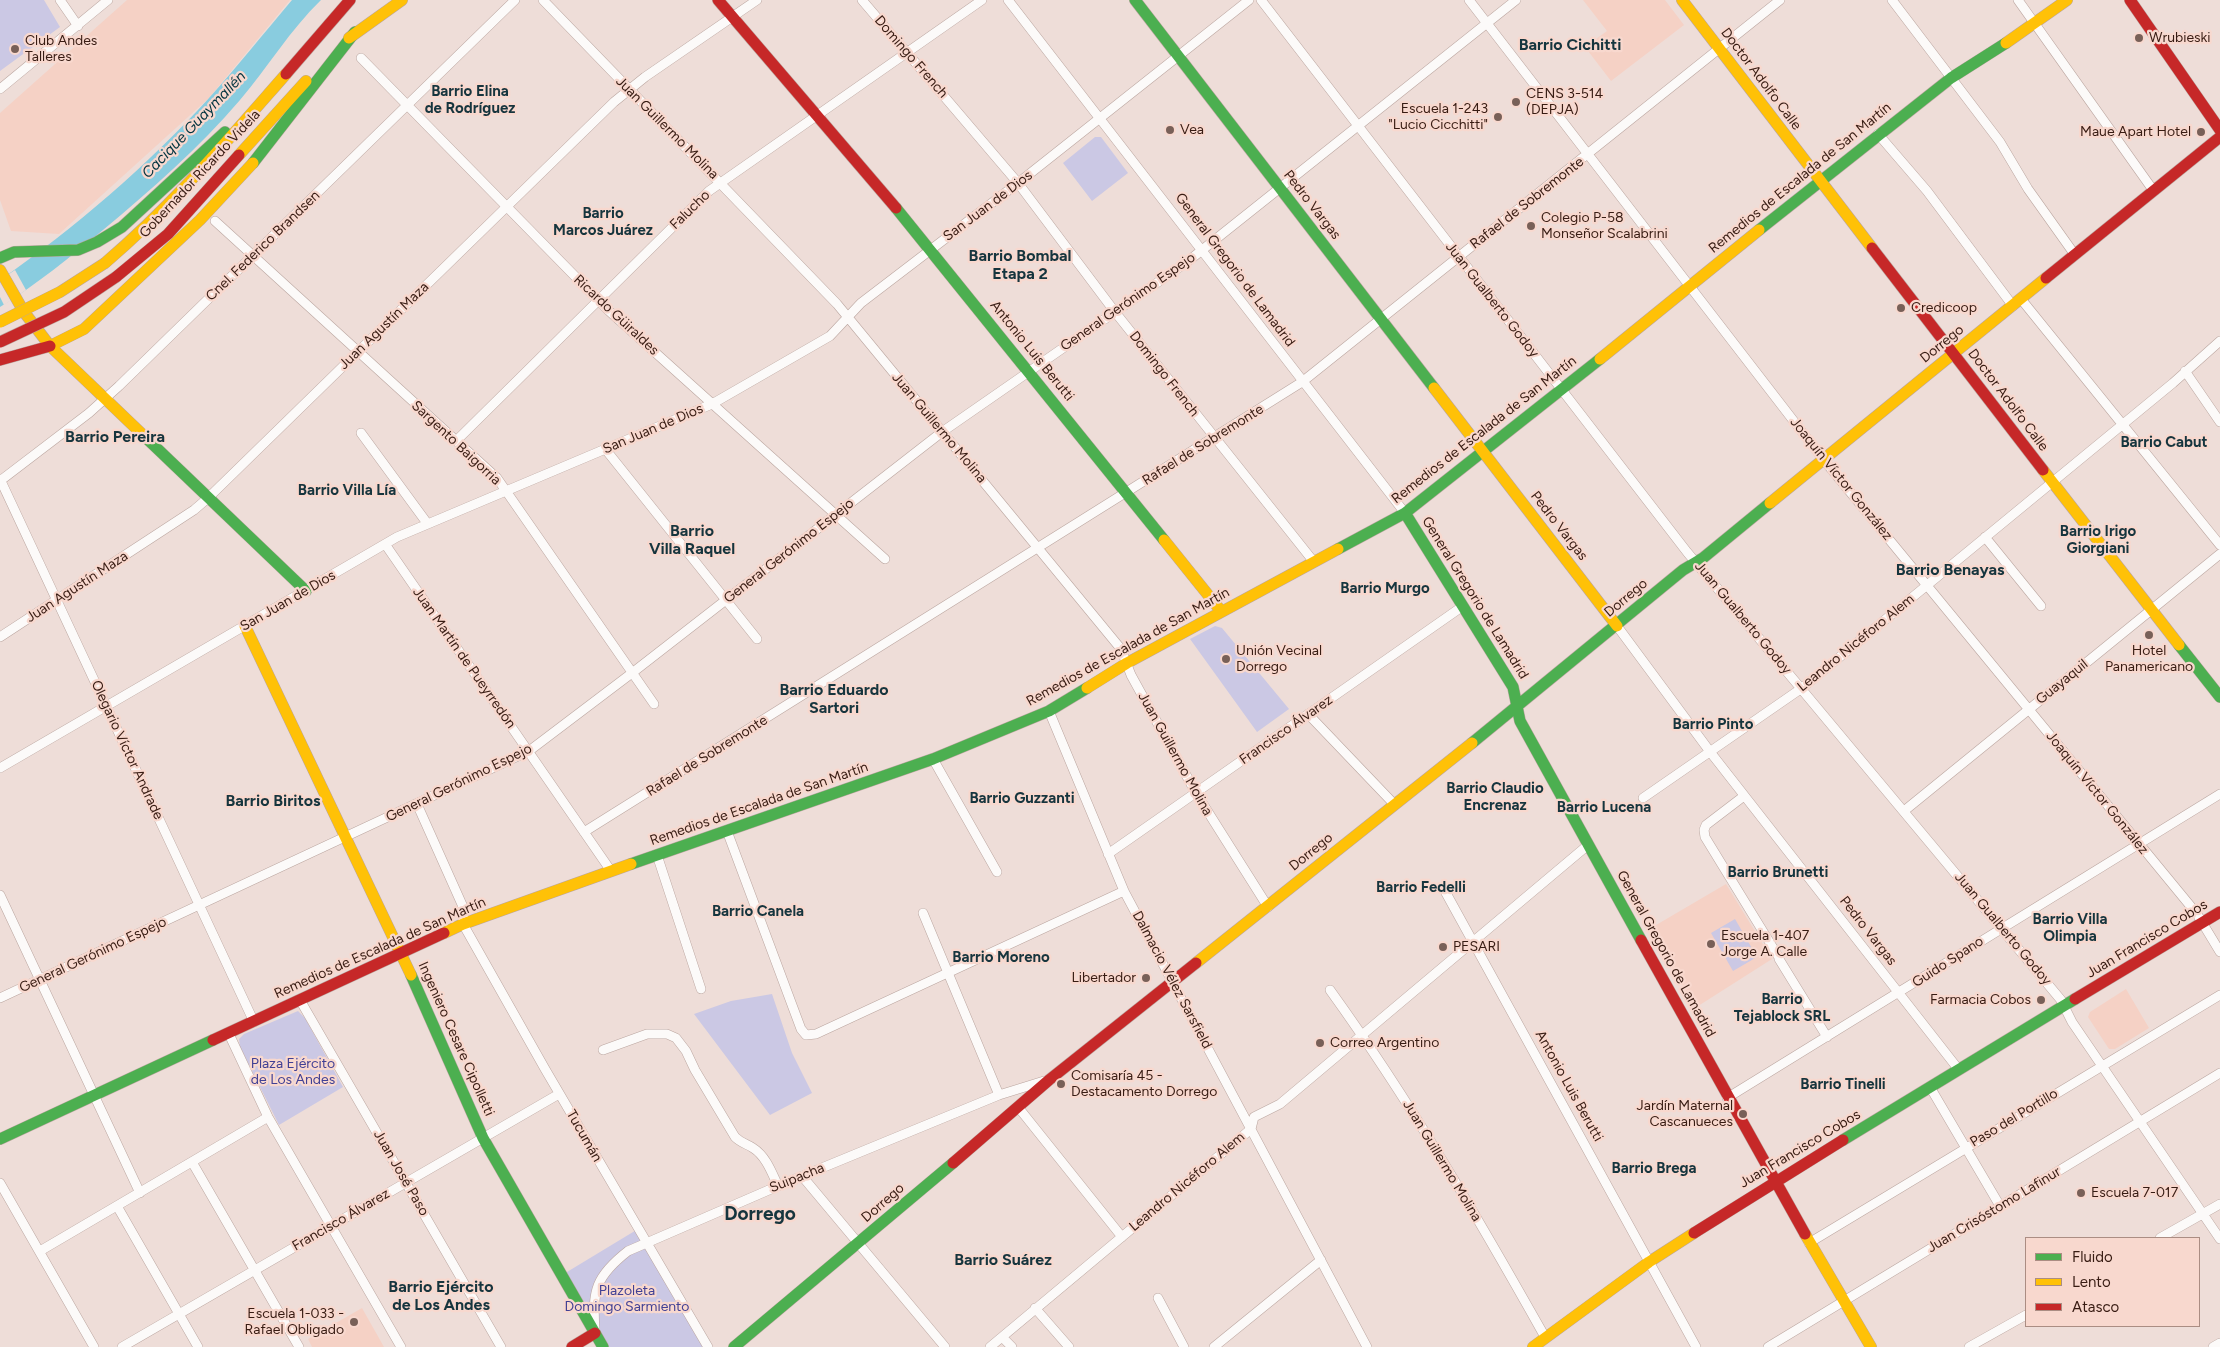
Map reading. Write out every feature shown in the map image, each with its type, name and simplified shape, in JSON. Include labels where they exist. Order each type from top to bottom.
[{"type":"main road","name":"Gobernador Ricardo Videla","points":[[0,322],[60,292],[105,263],[146,228],[174,200],[350,0]]},
{"type":"main road","name":"Gobernador Ricardo Videla","points":[[0,342],[64,312],[116,277],[168,234],[334,51],[355,32],[402,0]]},
{"type":"main road","name":"Antonio Luis Berutti","points":[[718,0],[931,249],[1221,611]]},
{"type":"main road","name":"Pedro Vargas","points":[[1135,0],[1617,626]]},
{"type":"main road","name":"Doctor Adolfo Calle","points":[[1682,0],[2052,482],[2220,697]]},
{"type":"main road","name":"Remedios de Escalada de San Martín","points":[[0,1139],[464,924],[933,759],[1049,711],[1127,663],[1404,513],[1562,390],[1878,134],[1951,78],[2035,24],[2067,0]]},
{"type":"main road","points":[[2130,0],[2220,130]]},
{"type":"main road","points":[[0,360],[50,346],[84,329],[200,220],[268,146],[355,32]]},
{"type":"main road","points":[[0,258],[14,252],[78,250],[97,242],[122,226],[284,77]]},
{"type":"main road","name":"Dorrego","points":[[734,1347],[858,1244],[1049,1080],[1517,707],[2220,137]]},
{"type":"main road","points":[[2,274],[12,293],[50,346],[306,591]]},
{"type":"main road","name":"General Gregorio de Lamadrid","points":[[1404,513],[1513,687],[1520,721],[1774,1182],[1871,1347]]},
{"type":"main road","name":"Ingeniero Cesare Cipolletti","points":[[245,626],[401,953],[483,1138],[603,1347]]},
{"type":"main road","name":"Juan Francisco Cobos","points":[[1533,1347],[1649,1262],[1774,1182],[2220,912]]},
{"type":"main road","points":[[572,1347],[595,1333]]},
{"type":"street","points":[[60,0],[78,26]]},
{"type":"street","points":[[0,89],[108,0]]},
{"type":"street","name":"Cnel. Federico Brandsen","points":[[0,480],[105,399],[516,0]]},
{"type":"street","name":"Juan Guillermo Molina","points":[[542,0],[720,182],[847,317],[1121,649],[1131,675],[1196,793],[1268,907]]},
{"type":"street","name":"Juan Agustín Maza","points":[[0,637],[194,510],[628,89],[757,0]]},
{"type":"street","name":"Domingo French","points":[[862,0],[1018,183],[1115,312],[1314,562]]},
{"type":"street","name":"Falucho","points":[[456,441],[699,200],[720,182],[982,0]]},
{"type":"street","name":"General Gregorio de Lamadrid","points":[[1008,0],[1404,513]]},
{"type":"street","name":"San Juan de Dios","points":[[0,768],[385,544],[427,523],[606,450],[712,404],[830,336],[861,304],[1100,119],[1249,0]]},
{"type":"street","name":"Juan Gualberto Godoy","points":[[1261,0],[1696,562],[2002,927],[2065,1006],[2072,1022],[2220,1239]]},
{"type":"street","name":"Joaquín Víctor González","points":[[1469,0],[1823,459],[2203,922],[2220,952]]},
{"type":"street","name":"General Gerónimo Espejo","points":[[0,998],[529,751],[942,432],[1201,250],[1516,0]]},
{"type":"street","name":"Rafael de Sobremonte","points":[[584,832],[1302,382],[1780,0]]},
{"type":"street","points":[[1892,0],[2000,142],[2028,189],[2075,255]]},
{"type":"street","points":[[2018,0],[2154,190]]},
{"type":"street","name":"Ricardo Güiraldes","points":[[360,58],[599,301],[835,516],[885,559]]},
{"type":"street","points":[[1878,134],[2220,545]]},
{"type":"street","name":"Sargento Baigorria","points":[[215,221],[497,478],[654,704]]},
{"type":"street","name":"Leandro Nicéforo Alem","points":[[1643,798],[1802,688],[2122,425],[2220,341]]},
{"type":"street","points":[[2185,371],[2218,417]]},
{"type":"street","points":[[361,433],[427,523]]},
{"type":"street","points":[[606,450],[757,639]]},
{"type":"street","name":"Olegario Víctor Andrade","points":[[0,480],[254,1022]]},
{"type":"street","points":[[1985,537],[2041,606]]},
{"type":"street","name":"Juan Martín de Pueyrredón","points":[[385,544],[611,871]]},
{"type":"street","name":"Guayaquil","points":[[1904,811],[2220,554]]},
{"type":"street","name":"Francisco Álvarez","points":[[1108,854],[1463,606]]},
{"type":"street","name":"Pedro Vargas","points":[[1617,626],[1710,753],[1959,1070]]},
{"type":"street","name":"Dalmacio Vélez Sarsfield","points":[[1049,711],[1124,891],[1367,1347]]},
{"type":"street","points":[[1308,714],[1394,804]]},
{"type":"street","points":[[933,759],[997,872]]},
{"type":"street","name":"Guido Spano","points":[[1727,1098],[2220,794]]},
{"type":"street","points":[[1744,796],[1706,825],[1704,837],[1827,1037]]},
{"type":"street","name":"Tucumán","points":[[417,804],[464,909],[464,924],[559,1094],[708,1347]]},
{"type":"street","points":[[726,831],[802,1030],[806,1035],[816,1034],[1124,891]]},
{"type":"street","name":"Leandro Nicéforo Alem","points":[[990,1347],[1251,1129],[1254,1118],[1280,1104],[1588,846]]},
{"type":"street","points":[[657,855],[701,988]]},
{"type":"street","name":"Antonio Luis Berutti","points":[[1446,893],[1696,1347]]},
{"type":"street","points":[[0,895],[140,1193]]},
{"type":"street","points":[[923,913],[999,1095]]},
{"type":"street","name":"Juan Guillermo Molina","points":[[1330,990],[1431,1139],[1545,1337]]},
{"type":"street","name":"Paso del Portillo","points":[[1809,1243],[2220,994]]},
{"type":"street","name":"Juan José Paso","points":[[300,1000],[501,1347]]},
{"type":"street","points":[[229,1034],[268,1117],[401,1347]]},
{"type":"street","points":[[603,1050],[647,1034],[667,1034],[676,1038],[686,1051],[694,1070],[735,1137],[740,1142],[754,1148],[764,1158],[778,1186]]},
{"type":"street","name":"Juan Crisóstomo Lafinur","points":[[1768,1347],[2220,1073]]},
{"type":"street","name":"Dorrego","points":[[999,1095],[1049,1080]]},
{"type":"street","points":[[1930,1087],[2000,1206]]},
{"type":"street","name":"Francisco Álvarez","points":[[122,1347],[559,1094]]},
{"type":"street","name":"Suipacha","points":[[595,1333],[594,1296],[602,1275],[612,1263],[628,1251],[778,1186],[999,1095]]},
{"type":"street","points":[[1018,1107],[1122,1236]]},
{"type":"street","points":[[40,1251],[268,1117]]},
{"type":"street","points":[[192,1162],[299,1347]]},
{"type":"street","points":[[802,1176],[945,1347]]},
{"type":"street","points":[[0,1183],[94,1347]]},
{"type":"street","points":[[2162,1237],[2220,1204]]},
{"type":"street","points":[[117,1206],[198,1347]]},
{"type":"street","points":[[1214,1347],[1321,1260]]},
{"type":"street","points":[[1158,1298],[1184,1347]]},
{"type":"street","points":[[1035,1308],[1069,1347]]},
{"type":"street","points":[[1969,1347],[2025,1315]]},
{"type":"street","points":[[1002,1337],[1012,1347]]},
{"type":"street","points":[[2214,1347],[2220,1343]]},
{"type":"shaded area","points":[[127,0],[290,0],[209,98],[59,234],[11,231],[0,200],[0,113]]},
{"type":"shaded area","points":[[1583,0],[1665,0],[1684,25],[1611,81],[1585,47],[1607,31]]},
{"type":"shaded area","name":"Escuela 1-407 Jorge A. Calle","points":[[1726,884],[1772,959],[1695,1008],[1651,928]]},
{"type":"shaded area","points":[[2126,989],[2149,1028],[2115,1049],[2109,1049],[2088,1017],[2090,1012]]},
{"type":"shaded area","name":"Escuela 1-033 - Rafael Obligado","points":[[362,1308],[384,1347],[312,1347],[308,1339]]},
{"type":"green space","name":"Club Andes Talleres","points":[[0,0],[44,0],[60,27],[0,71]]},
{"type":"green space","points":[[1095,137],[1101,137],[1128,173],[1092,201],[1063,163]]},
{"type":"green space","name":"Unión Vecinal Dorrego","points":[[1215,626],[1222,628],[1289,709],[1257,732],[1190,639]]},
{"type":"green space","points":[[1735,919],[1757,957],[1733,971],[1711,933]]},
{"type":"green space","points":[[772,994],[792,1053],[812,1093],[770,1115],[694,1014],[731,1001]]},
{"type":"green space","name":"Plaza Ejército de Los Andes","points":[[298,1011],[305,1018],[343,1087],[279,1125],[240,1047],[239,1039],[244,1034]]},
{"type":"green space","name":"Plazoleta Domingo Sarmiento","points":[[638,1229],[708,1347],[603,1347],[562,1275]]},
{"type":"water","name":"Cacique Guaymallén","points":[[292,0],[321,0],[289,36],[240,100],[208,135],[157,184],[103,230],[40,280],[0,307],[0,280],[83,217],[161,148],[219,86]]},
{"type":"pier","points":[[15,270],[26,290],[4,305],[0,297],[0,280]]},
{"type":"traffic: fast","points":[[1135,0],[1434,388]]},
{"type":"traffic: fast","points":[[253,163],[355,32]]},
{"type":"traffic: fast","points":[[1759,230],[1951,78],[2006,43]]},
{"type":"traffic: fast","points":[[0,258],[14,252],[78,250],[97,242],[122,227],[225,132]]},
{"type":"traffic: fast","points":[[896,208],[1164,540]]},
{"type":"traffic: fast","points":[[1338,549],[1405,513],[1600,359]]},
{"type":"traffic: fast","points":[[143,435],[306,591]]},
{"type":"traffic: fast","points":[[1472,743],[1683,570],[1703,558],[1770,503]]},
{"type":"traffic: fast","points":[[1405,513],[1513,687],[1520,721],[1641,940]]},
{"type":"traffic: fast","points":[[2179,645],[2220,697]]},
{"type":"traffic: fast","points":[[631,864],[933,759],[1049,711],[1087,688]]},
{"type":"traffic: fast","points":[[411,975],[483,1138],[603,1347]]},
{"type":"traffic: fast","points":[[1843,1140],[2075,999]]},
{"type":"traffic: fast","points":[[0,1139],[213,1040]]},
{"type":"traffic: fast","points":[[734,1347],[953,1163]]},
{"type":"traffic: slow","points":[[349,38],[402,0]]},
{"type":"traffic: slow","points":[[1682,0],[1872,248]]},
{"type":"traffic: slow","points":[[2006,43],[2067,0]]},
{"type":"traffic: slow","points":[[105,263],[177,195],[286,74]]},
{"type":"traffic: slow","points":[[239,155],[306,81]]},
{"type":"traffic: slow","points":[[50,346],[84,329],[200,220],[253,163]]},
{"type":"traffic: slow","points":[[1600,359],[1759,230]]},
{"type":"traffic: slow","points":[[0,322],[60,292],[105,263]]},
{"type":"traffic: slow","points":[[0,270],[24,312],[50,346],[143,435]]},
{"type":"traffic: slow","points":[[1770,503],[2046,278]]},
{"type":"traffic: slow","points":[[1434,388],[1617,626]]},
{"type":"traffic: slow","points":[[2043,470],[2179,645]]},
{"type":"traffic: slow","points":[[1164,540],[1221,611]]},
{"type":"traffic: slow","points":[[1087,688],[1127,663],[1338,549]]},
{"type":"traffic: slow","points":[[245,626],[411,975]]},
{"type":"traffic: slow","points":[[1196,963],[1472,743]]},
{"type":"traffic: slow","points":[[444,933],[463,924],[631,864]]},
{"type":"traffic: slow","points":[[1533,1347],[1649,1262],[1694,1233]]},
{"type":"traffic: slow","points":[[1805,1234],[1871,1347]]},
{"type":"traffic: jam","points":[[286,74],[350,0]]},
{"type":"traffic: jam","points":[[718,0],[896,208]]},
{"type":"traffic: jam","points":[[2130,0],[2220,130]]},
{"type":"traffic: jam","points":[[2046,278],[2220,137]]},
{"type":"traffic: jam","points":[[116,277],[168,234],[239,155]]},
{"type":"traffic: jam","points":[[1872,248],[2043,470]]},
{"type":"traffic: jam","points":[[0,342],[64,312],[116,277]]},
{"type":"traffic: jam","points":[[0,360],[50,346]]},
{"type":"traffic: jam","points":[[2075,999],[2220,912]]},
{"type":"traffic: jam","points":[[213,1040],[444,933]]},
{"type":"traffic: jam","points":[[1641,940],[1805,1234]]},
{"type":"traffic: jam","points":[[953,1163],[1049,1080],[1196,963]]},
{"type":"traffic: jam","points":[[1694,1233],[1843,1140]]},
{"type":"traffic: jam","points":[[572,1347],[595,1333]]},
{"type":"place","name":"Wrubieski","points":[[2139,38]]},
{"type":"place","name":"Club Andes Talleres","points":[[15,49]]},
{"type":"place","name":"CENS 3-514 (DEPJA)","points":[[1516,102]]},
{"type":"place","name":"Escuela 1-243 \"Lucio Cicchitti\"","points":[[1498,117]]},
{"type":"place","name":"Vea","points":[[1170,130]]},
{"type":"place","name":"Maue Apart Hotel","points":[[2201,132]]},
{"type":"place","name":"Colegio P-58 Monseñor Scalabrini","points":[[1531,226]]},
{"type":"place","name":"Credicoop","points":[[1901,308]]},
{"type":"place","name":"Hotel Panamericano","points":[[2149,635]]},
{"type":"place","name":"Unión Vecinal Dorrego","points":[[1226,659]]},
{"type":"place","name":"Escuela 1-407 Jorge A. Calle","points":[[1711,944]]},
{"type":"place","name":"PESARI","points":[[1443,947]]},
{"type":"place","name":"Libertador","points":[[1146,978]]},
{"type":"place","name":"Farmacia Cobos","points":[[2041,1000]]},
{"type":"place","name":"Correo Argentino","points":[[1320,1043]]},
{"type":"place","name":"Comisaría 45 - Destacamento Dorrego","points":[[1061,1084]]},
{"type":"place","name":"Jardín Maternal Cascanueces","points":[[1743,1114]]},
{"type":"place","name":"Escuela 7-017","points":[[2081,1193]]},
{"type":"place","name":"Escuela 1-033 - Rafael Obligado","points":[[354,1322]]},
{"type":"district","name":"Barrio Cichitti","points":[[1570,45]]},
{"type":"district","name":"Barrio Elina de Rodríguez","points":[[470,100]]},
{"type":"district","name":"Barrio Marcos Juárez","points":[[603,222]]},
{"type":"district","name":"Barrio Bombal Etapa 2","points":[[1020,265]]},
{"type":"district","name":"Barrio Pereira","points":[[115,437]]},
{"type":"district","name":"Barrio Cabut","points":[[2164,443]]},
{"type":"district","name":"Barrio Villa Lía","points":[[347,491]]},
{"type":"district","name":"Barrio Villa Raquel","points":[[692,540]]},
{"type":"district","name":"Barrio Irigo Giorgiani","points":[[2098,540]]},
{"type":"district","name":"Barrio Benayas","points":[[1950,570]]},
{"type":"district","name":"Barrio Murgo","points":[[1385,589]]},
{"type":"district","name":"Barrio Eduardo Sartori","points":[[834,699]]},
{"type":"district","name":"Barrio Pinto","points":[[1713,725]]},
{"type":"district","name":"Barrio Claudio Encrenaz","points":[[1495,798]]},
{"type":"district","name":"Barrio Guzzanti","points":[[1022,799]]},
{"type":"district","name":"Barrio Biritos","points":[[273,801]]},
{"type":"district","name":"Barrio Lucena","points":[[1604,808]]},
{"type":"district","name":"Barrio Brunetti","points":[[1778,873]]},
{"type":"district","name":"Barrio Fedelli","points":[[1421,888]]},
{"type":"district","name":"Barrio Canela","points":[[758,912]]},
{"type":"district","name":"Barrio Villa Olimpia","points":[[2070,928]]},
{"type":"district","name":"Barrio Moreno","points":[[1001,958]]},
{"type":"district","name":"Barrio Tejablock SRL","points":[[1782,1008]]},
{"type":"district","name":"Barrio Tinelli","points":[[1843,1085]]},
{"type":"district","name":"Barrio Brega","points":[[1654,1169]]},
{"type":"district","name":"Dorrego","points":[[760,1214]]},
{"type":"district","name":"Barrio Suárez","points":[[1003,1260]]},
{"type":"district","name":"Barrio Ejército de Los Andes","points":[[441,1296]]}]
